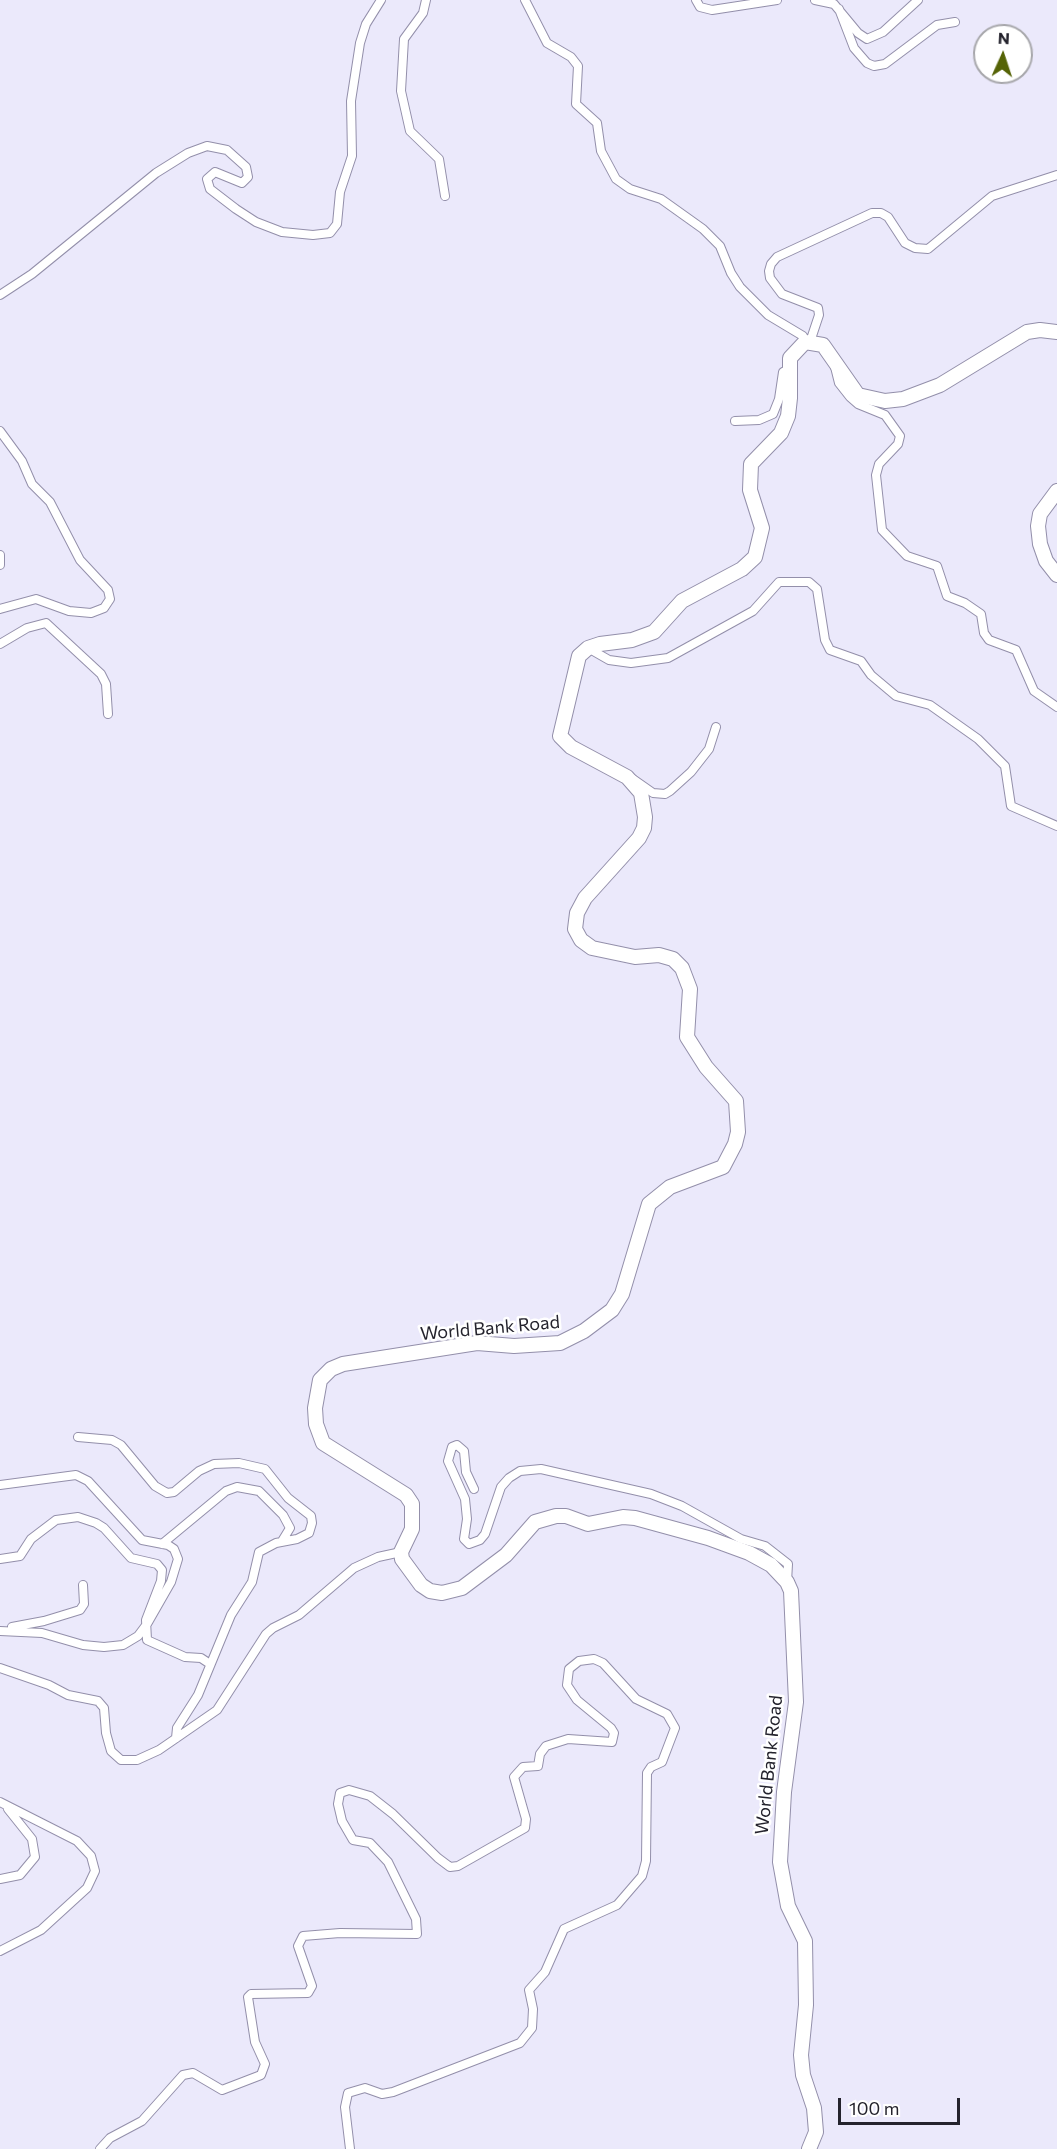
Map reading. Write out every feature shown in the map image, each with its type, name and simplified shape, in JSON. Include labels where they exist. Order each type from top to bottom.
[{"type":"main road","points":[[588,648],[645,637],[654,632],[682,601],[742,569],[755,557],[762,528],[750,490],[751,464],[781,433],[788,416],[789,369],[794,352],[808,342],[823,345],[858,395],[885,401],[903,399],[940,385],[1027,332],[1057,332]]},
{"type":"main road","points":[[1057,491],[1041,514],[1038,526],[1040,544],[1047,561],[1057,575]]},
{"type":"main road","name":"World Bank Road","points":[[401,1552],[412,1529],[412,1504],[406,1495],[323,1443],[315,1415],[320,1380],[331,1369],[343,1364],[477,1343],[514,1346],[560,1343],[584,1331],[612,1310],[622,1294],[649,1204],[670,1187],[723,1167],[735,1144],[738,1132],[736,1101],[706,1067],[687,1037],[690,989],[682,968],[673,959],[659,955],[635,957],[592,948],[581,940],[575,929],[577,913],[585,898],[606,878],[639,838],[644,828],[644,806],[641,793],[627,777],[571,747],[560,736],[577,660],[588,648]]},
{"type":"main road","points":[[401,1552],[407,1568],[421,1585],[442,1593],[462,1588],[472,1582],[506,1555],[535,1522],[547,1517],[566,1516],[595,1524],[623,1516],[708,1538],[749,1553],[771,1565],[787,1582]]},
{"type":"main road","name":"World Bank Road","points":[[787,1582],[790,1591],[796,1702],[784,1792],[780,1862],[788,1906],[805,1941],[806,2005],[801,2055],[803,2075],[814,2108],[816,2132],[809,2149]]},
{"type":"street","points":[[0,295],[32,274],[156,172],[188,153],[207,146],[227,150],[246,168],[248,177],[242,183],[215,172],[207,179],[210,189],[236,209],[256,222],[282,232],[313,235],[330,233],[337,224],[340,192],[352,156],[351,101],[360,43],[366,24],[381,0]]},
{"type":"street","points":[[426,0],[423,13],[404,39],[401,91],[410,131],[439,159],[445,196]]},
{"type":"street","points":[[525,0],[547,43],[577,64],[580,73],[574,95],[576,104],[597,123],[601,151],[616,179],[630,189],[661,199],[703,229],[720,246],[731,273],[741,287],[768,315],[803,336],[808,342]]},
{"type":"street","points":[[701,0],[700,7],[712,10],[777,0]]},
{"type":"street","points":[[815,0],[827,1],[839,9],[858,33],[871,39],[883,32],[918,0]]},
{"type":"street","points":[[839,9],[854,48],[867,63],[874,66],[885,64],[938,25],[955,22]]},
{"type":"street","points":[[808,342],[819,311],[815,306],[782,294],[770,278],[771,264],[777,257],[872,213],[881,213],[888,217],[905,243],[915,248],[928,249],[992,196],[1057,175]]},
{"type":"street","points":[[834,359],[837,376],[844,390],[858,404],[890,420],[900,436],[898,444],[879,464],[876,476],[882,530],[907,556],[939,568],[947,596],[965,603],[981,614],[984,633],[989,640],[1016,650],[1034,691],[1057,707]]},
{"type":"street","points":[[735,421],[759,420],[773,414],[779,399],[783,372],[789,369]]},
{"type":"street","points":[[0,430],[22,461],[32,484],[50,502],[80,560],[108,590],[110,599],[104,608],[91,613],[69,611],[36,599],[0,609]]},
{"type":"street","points":[[0,555],[0,565]]},
{"type":"street","points":[[588,648],[609,660],[631,663],[668,658],[753,611],[778,582],[809,582],[817,589],[825,640],[830,650],[861,661],[871,675],[896,696],[930,705],[978,740],[1005,766],[1011,806],[1057,826]]},
{"type":"street","points":[[0,644],[27,628],[46,623],[101,674],[106,684],[108,714]]},
{"type":"street","points":[[627,777],[639,782],[653,793],[665,794],[691,772],[709,749],[716,727]]},
{"type":"street","points":[[78,1437],[116,1442],[155,1486],[167,1493],[174,1492],[199,1471],[214,1464],[239,1463],[265,1469],[288,1498],[311,1516],[312,1523],[309,1533],[297,1539],[282,1541],[260,1552],[252,1581],[231,1615],[198,1695],[177,1728],[177,1738]]},
{"type":"street","points":[[474,1488],[466,1472],[464,1451],[457,1445],[452,1447],[448,1461],[465,1499],[467,1519],[464,1539],[469,1544],[480,1540],[485,1534],[501,1488],[509,1478],[520,1471],[541,1469],[651,1494],[682,1506],[741,1539],[765,1546],[788,1564],[787,1582]]},
{"type":"street","points":[[0,1485],[76,1475],[88,1481],[142,1540],[162,1544],[174,1549],[177,1553],[176,1567],[145,1627],[138,1636],[123,1645],[104,1647],[83,1645],[42,1633],[0,1629]]},
{"type":"street","points":[[162,1544],[226,1491],[237,1487],[259,1491],[283,1515],[290,1528],[282,1541]]},
{"type":"street","points":[[0,1559],[20,1556],[31,1539],[56,1520],[86,1518],[104,1528],[134,1560],[157,1564],[162,1570],[145,1627],[149,1642],[185,1657],[201,1658],[210,1664]]},
{"type":"street","points":[[0,1668],[49,1684],[68,1695],[102,1704],[111,1751],[121,1760],[137,1760],[177,1738],[223,1704],[266,1634],[273,1628],[299,1615],[354,1568],[386,1554],[401,1552]]},
{"type":"street","points":[[0,1629],[45,1622],[80,1610],[84,1604],[83,1585]]},
{"type":"street","points":[[100,2149],[110,2138],[142,2121],[183,2075],[188,2073],[198,2075],[222,2090],[261,2075],[265,2064],[255,2042],[248,1997],[251,1994],[308,1993],[312,1986],[298,1946],[303,1936],[340,1933],[417,1934],[416,1919],[388,1862],[370,1843],[353,1840],[342,1821],[338,1804],[340,1793],[350,1790],[370,1796],[393,1814],[438,1858],[450,1867],[458,1866],[525,1828],[526,1819],[513,1780],[523,1767],[538,1766],[540,1754],[546,1746],[568,1739],[612,1742],[614,1733],[611,1728],[577,1700],[567,1685],[569,1669],[579,1661],[594,1659],[603,1663],[636,1699],[667,1714],[675,1728],[662,1761],[651,1767],[647,1773],[646,1861],[642,1876],[617,1905],[564,1929],[545,1972],[529,1990],[532,2028],[520,2043],[393,2092],[382,2094],[365,2088],[348,2093],[345,2107],[350,2149]]},
{"type":"street","points":[[0,1802],[24,1827],[36,1850],[36,1857],[25,1872],[0,1879]]},
{"type":"street","points":[[0,1802],[77,1841],[91,1856],[94,1872],[87,1888],[41,1930],[0,1951]]}]
